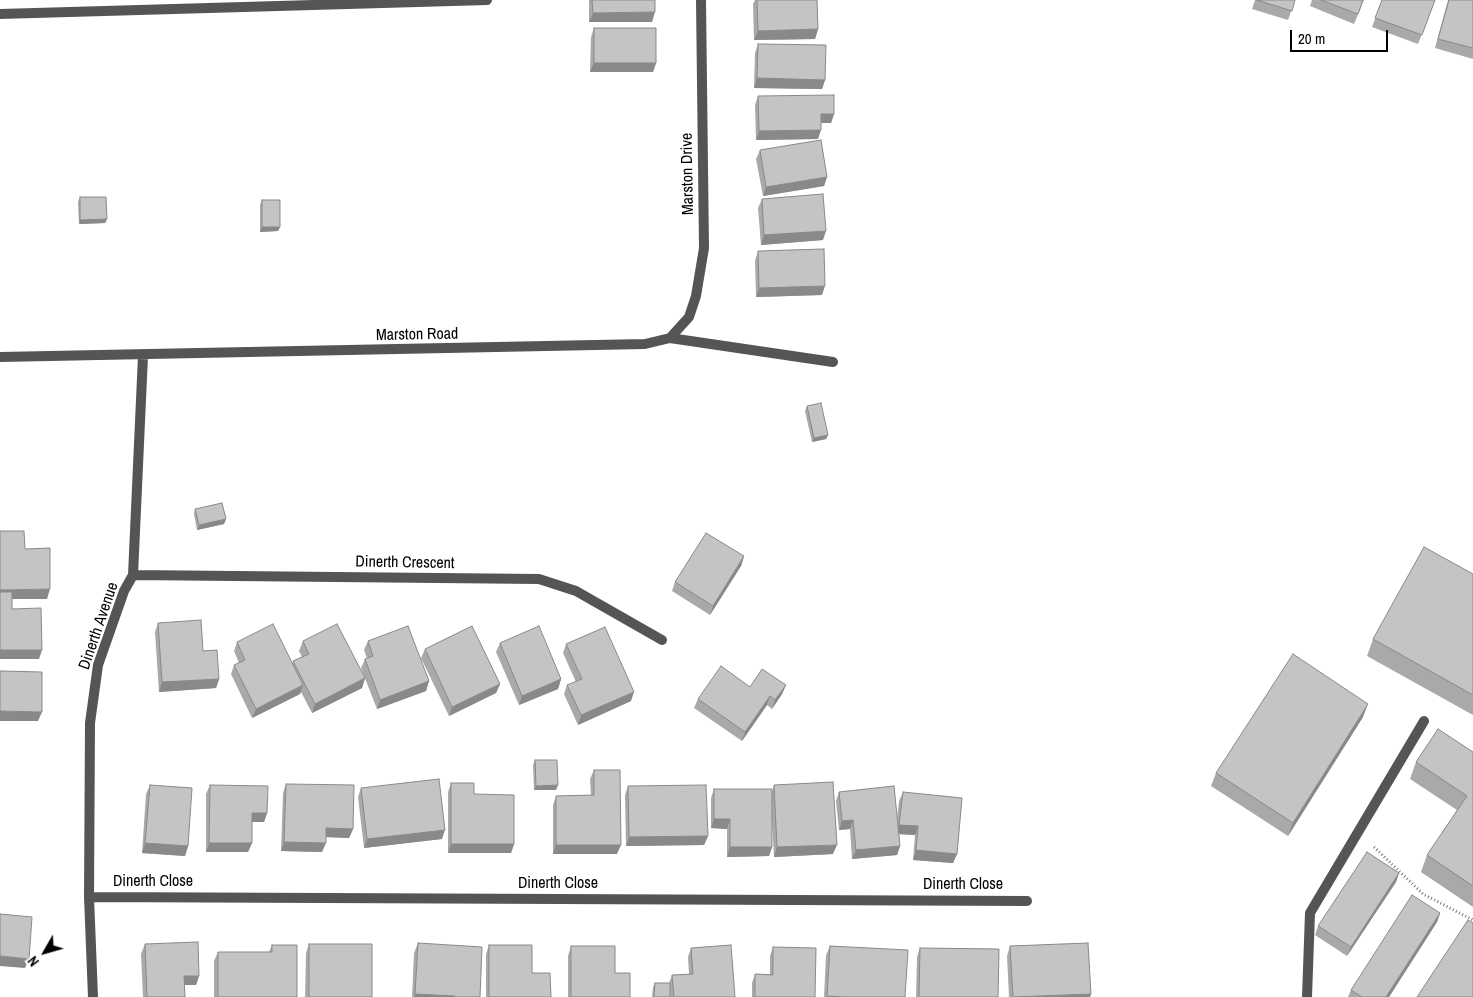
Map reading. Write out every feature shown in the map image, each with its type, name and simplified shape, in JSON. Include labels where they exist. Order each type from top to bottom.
[{"type":"street","points":[[0,14],[487,0]]},
{"type":"street","name":"Marston Drive","points":[[670,338],[689,317],[696,296],[704,248],[701,0]]},
{"type":"street","name":"Marston Road","points":[[0,357],[143,356],[645,344],[670,338],[833,362]]},
{"type":"street","name":"Dinerth Avenue","points":[[93,997],[89,897],[90,723],[98,665],[124,591],[133,576],[143,356]]},
{"type":"street","name":"Dinerth Crescent","points":[[133,576],[539,580],[576,591],[662,640]]},
{"type":"street","points":[[1307,997],[1310,913],[1424,721]]},
{"type":"street","name":"Dinerth Close","points":[[89,897],[1027,900]]},
{"type":"path","points":[[1358,831],[1423,894],[1473,920]]},
{"type":"building","points":[[592,0],[655,0],[655,12],[593,13]]},
{"type":"building","points":[[757,0],[817,0],[818,29],[758,31]]},
{"type":"building","points":[[1257,0],[1295,0],[1292,11]]},
{"type":"building","points":[[1321,0],[1363,0],[1358,14]]},
{"type":"building","points":[[1382,0],[1435,0],[1422,35],[1375,18]]},
{"type":"building","points":[[1449,0],[1473,0],[1473,48],[1438,39]]},
{"type":"building","points":[[594,28],[656,28],[656,63],[594,63]]},
{"type":"building","points":[[758,44],[826,45],[825,80],[757,78]]},
{"type":"building","points":[[834,95],[834,114],[821,114],[821,130],[759,131],[758,96]]},
{"type":"building","points":[[821,140],[827,177],[766,187],[760,150]]},
{"type":"building","points":[[823,194],[826,231],[764,235],[762,199]]},
{"type":"building","points":[[80,197],[106,197],[107,219],[80,220]]},
{"type":"building","points":[[262,200],[280,200],[280,227],[262,227]]},
{"type":"building","points":[[824,249],[825,286],[759,288],[758,251]]},
{"type":"building","points":[[821,403],[828,435],[814,438],[807,406]]},
{"type":"building","points":[[222,503],[226,519],[199,525],[195,509]]},
{"type":"building","points":[[0,531],[24,531],[25,549],[50,548],[50,589],[0,590]]},
{"type":"building","points":[[706,533],[744,556],[713,606],[675,582]]},
{"type":"building","points":[[1424,547],[1473,574],[1473,695],[1373,639]]},
{"type":"building","points":[[0,592],[12,592],[12,609],[41,608],[42,650],[0,650]]},
{"type":"building","points":[[201,620],[203,651],[217,650],[219,679],[162,682],[158,623]]},
{"type":"building","points":[[273,624],[303,685],[256,709],[234,665],[245,660],[237,642]]},
{"type":"building","points":[[337,624],[365,678],[315,704],[293,661],[309,654],[303,641]]},
{"type":"building","points":[[408,626],[429,681],[380,700],[365,659],[373,656],[368,641]]},
{"type":"building","points":[[472,626],[500,684],[452,707],[425,649]]},
{"type":"building","points":[[539,626],[561,679],[522,696],[500,643]]},
{"type":"building","points":[[605,627],[634,692],[581,715],[567,685],[582,679],[566,644]]},
{"type":"building","points":[[1293,654],[1368,704],[1293,823],[1216,773]]},
{"type":"building","points":[[721,666],[750,687],[762,669],[786,685],[775,700],[770,696],[745,732],[698,699]]},
{"type":"building","points":[[0,671],[42,672],[42,712],[0,711]]},
{"type":"building","points":[[1438,729],[1473,752],[1473,886],[1427,855],[1467,796],[1416,762]]},
{"type":"building","points":[[535,760],[557,760],[558,785],[536,786]]},
{"type":"building","points":[[594,770],[620,770],[621,845],[556,845],[556,796],[594,795]]},
{"type":"building","points":[[439,779],[445,830],[367,839],[361,788]]},
{"type":"building","points":[[833,782],[837,845],[777,847],[774,785]]},
{"type":"building","points":[[451,783],[474,783],[474,794],[514,795],[514,844],[451,844]]},
{"type":"building","points":[[286,784],[354,785],[353,829],[326,828],[326,843],[284,842]]},
{"type":"building","points":[[150,785],[192,788],[188,846],[145,843]]},
{"type":"building","points":[[210,785],[268,786],[267,813],[252,813],[252,843],[209,843]]},
{"type":"building","points":[[706,785],[708,836],[629,837],[628,786]]},
{"type":"building","points":[[894,786],[900,846],[856,850],[853,820],[842,821],[839,792]]},
{"type":"building","points":[[714,789],[772,789],[772,847],[730,847],[730,819],[714,819]]},
{"type":"building","points":[[903,792],[962,798],[957,854],[916,850],[918,826],[899,825]]},
{"type":"building","points":[[1367,852],[1399,873],[1351,947],[1318,926]]},
{"type":"building","points":[[1412,895],[1440,913],[1386,997],[1362,997],[1351,990]]},
{"type":"building","points":[[0,914],[32,917],[29,959],[0,956]]},
{"type":"building","points":[[1468,920],[1473,923],[1473,997],[1417,997]]},
{"type":"building","points":[[198,942],[199,976],[184,976],[185,997],[147,997],[145,944]]},
{"type":"building","points":[[418,943],[482,947],[480,997],[415,994]]},
{"type":"building","points":[[1088,943],[1091,994],[1013,997],[1010,946]]},
{"type":"building","points":[[309,944],[372,944],[372,997],[309,997]]},
{"type":"building","points":[[272,945],[297,945],[297,997],[218,997],[218,952],[272,952]]},
{"type":"building","points":[[489,945],[532,945],[532,973],[550,973],[551,997],[489,997]]},
{"type":"building","points":[[731,945],[735,997],[674,997],[672,975],[693,974],[691,948]]},
{"type":"building","points":[[571,946],[615,946],[615,973],[630,973],[630,997],[571,997]]},
{"type":"building","points":[[830,946],[908,950],[905,997],[827,996]]},
{"type":"building","points":[[773,947],[816,948],[815,997],[755,997],[755,974],[773,975]]},
{"type":"building","points":[[920,948],[999,949],[998,997],[919,997]]},
{"type":"building","points":[[655,983],[670,983],[670,997],[654,997]]}]
